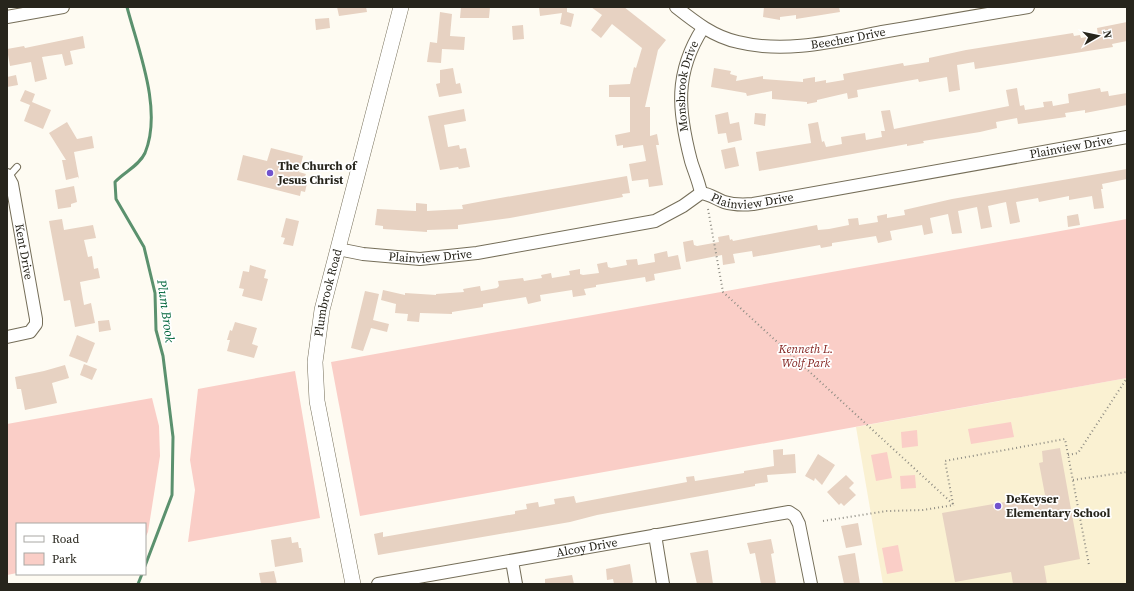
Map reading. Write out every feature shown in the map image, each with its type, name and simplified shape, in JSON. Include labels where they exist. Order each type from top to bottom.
[{"type":"street","points":[[7,17],[63,7]]},
{"type":"street","name":"Plumbrook Road","points":[[354,584],[321,429],[316,381],[317,338],[338,249],[401,7]]},
{"type":"street","name":"Beecher Drive","points":[[676,7],[702,28],[738,42],[772,47],[792,46],[1028,7]]},
{"type":"street","name":"Monsbrook Drive","points":[[701,193],[688,151],[680,88],[686,60],[702,28]]},
{"type":"street","name":"Plainview Drive","points":[[338,249],[402,258],[440,258],[477,253],[656,221],[683,206],[701,193],[709,194],[724,202],[733,204],[753,204],[1127,137]]},
{"type":"street","name":"Kent Drive","points":[[7,337],[26,334],[34,328],[36,319],[12,184],[8,176]]},
{"type":"street","name":"Alcoy Drive","points":[[378,584],[789,512],[795,516],[802,531],[811,584]]},
{"type":"street","points":[[655,535],[664,584]]},
{"type":"street","points":[[512,561],[516,584]]},
{"type":"lane","points":[[8,176],[17,167]]},
{"type":"path","points":[[708,210],[723,292],[954,505]]},
{"type":"path","points":[[1068,455],[1078,453],[1082,448],[1127,378]]},
{"type":"path","points":[[954,505],[945,461],[1065,439],[1089,565]]},
{"type":"path","points":[[1073,480],[1127,472]]},
{"type":"path","points":[[823,521],[887,511],[924,510],[954,505]]},
{"type":"shaded area","name":"DeKeyser Elementary School","points":[[1127,378],[1127,584],[883,584],[856,427]]},
{"type":"green space","name":"Kenneth L. Wolf Park","points":[[1127,219],[1127,378],[360,516],[331,362]]},
{"type":"green space","points":[[295,371],[320,518],[188,542],[195,490],[190,460],[198,389]]},
{"type":"green space","points":[[152,398],[159,426],[160,456],[148,532],[146,536],[146,523],[16,523],[16,573],[7,575],[7,424]]},
{"type":"green space","points":[[1011,422],[1014,437],[971,444],[968,429]]},
{"type":"green space","points":[[917,430],[918,446],[902,448],[901,432]]},
{"type":"green space","points":[[887,452],[892,478],[876,481],[871,455]]},
{"type":"green space","points":[[915,475],[916,488],[901,489],[900,476]]},
{"type":"green space","points":[[898,545],[903,571],[887,574],[882,548]]},
{"type":"building","points":[[337,7],[366,7],[367,12],[339,16]]},
{"type":"building","points":[[461,7],[490,7],[489,18],[460,18]]},
{"type":"building","points":[[539,7],[567,7],[567,12],[574,14],[571,27],[560,24],[562,13],[540,16]]},
{"type":"building","points":[[591,7],[624,7],[666,40],[658,50],[645,107],[650,107],[650,136],[657,134],[659,145],[656,145],[663,185],[649,187],[648,179],[632,181],[629,164],[646,161],[643,145],[623,148],[623,145],[617,146],[615,135],[630,132],[630,97],[609,97],[609,85],[630,84],[634,67],[636,68],[642,48],[612,24],[601,38],[591,30],[602,15]]},
{"type":"building","points":[[764,7],[839,7],[840,12],[796,19],[796,15],[780,17],[780,20],[763,17]]},
{"type":"building","points":[[440,12],[452,14],[450,36],[465,37],[464,50],[442,49],[441,63],[427,62],[430,42],[437,43]]},
{"type":"building","points":[[329,18],[330,28],[316,30],[315,19]]},
{"type":"building","points":[[1127,22],[1127,41],[1112,44],[1113,47],[975,69],[974,62],[957,65],[960,90],[949,92],[947,77],[919,82],[918,79],[857,90],[858,97],[848,99],[847,93],[817,100],[817,102],[807,104],[807,102],[772,99],[772,91],[747,96],[746,93],[711,87],[714,68],[731,71],[730,74],[737,76],[736,81],[763,76],[763,79],[803,82],[803,79],[815,77],[815,82],[826,80],[826,83],[844,80],[843,74],[903,63],[904,66],[929,62],[929,58],[966,50],[1073,33],[1074,36],[1080,35],[1081,38],[1098,35],[1097,28]]},
{"type":"building","points":[[523,25],[524,39],[513,40],[512,26]]},
{"type":"building","points":[[83,36],[85,48],[70,51],[73,64],[65,66],[62,54],[42,57],[47,79],[35,82],[31,62],[10,66],[7,49],[24,46],[25,48]]},
{"type":"building","points":[[453,68],[456,84],[460,83],[462,93],[439,97],[436,84],[440,83],[440,70]]},
{"type":"building","points":[[16,75],[18,85],[7,87],[7,77]]},
{"type":"building","points":[[1017,88],[1020,106],[1024,105],[1025,110],[1044,107],[1043,102],[1052,101],[1053,106],[1069,103],[1068,94],[1100,88],[1101,92],[1108,91],[1109,96],[1127,93],[1127,105],[1085,113],[1085,110],[1065,113],[1066,117],[1018,124],[1017,118],[996,122],[997,128],[980,132],[759,171],[756,152],[811,143],[808,124],[818,122],[822,142],[824,141],[826,147],[842,144],[841,137],[865,133],[866,140],[882,137],[881,131],[885,131],[881,111],[890,110],[894,129],[1009,106],[1006,90]]},
{"type":"building","points":[[25,90],[35,94],[32,102],[51,110],[43,129],[24,121],[30,105],[20,101]]},
{"type":"building","points":[[464,109],[466,121],[444,125],[448,147],[459,145],[460,149],[466,148],[470,167],[440,170],[428,116]]},
{"type":"building","points":[[728,112],[730,124],[739,122],[742,140],[728,143],[726,133],[718,134],[715,115]]},
{"type":"building","points":[[755,113],[766,114],[765,126],[754,124]]},
{"type":"building","points":[[67,122],[77,139],[92,136],[94,148],[74,152],[79,179],[78,177],[66,180],[62,160],[66,160],[49,133]]},
{"type":"building","points":[[735,147],[739,166],[725,169],[721,150]]},
{"type":"building","name":"The Church of Jesus Christ","points":[[271,148],[303,156],[299,172],[306,174],[304,178],[308,179],[305,192],[301,191],[300,196],[237,180],[243,155],[267,161]]},
{"type":"building","points":[[1127,169],[1127,179],[1102,184],[1103,189],[1101,189],[1104,208],[1094,209],[1092,196],[1069,200],[1069,196],[1039,202],[1038,198],[1016,202],[1020,222],[1010,224],[1006,202],[988,206],[992,227],[981,229],[977,207],[958,211],[962,233],[952,234],[948,214],[930,218],[933,233],[924,235],[922,225],[890,231],[892,240],[878,243],[876,236],[832,243],[832,246],[821,248],[820,245],[753,257],[752,251],[733,254],[735,263],[723,265],[722,255],[686,262],[683,242],[693,240],[694,245],[697,246],[719,242],[718,237],[729,235],[730,240],[732,239],[733,241],[817,225],[818,230],[829,229],[849,225],[848,219],[858,218],[859,225],[878,222],[877,216],[887,214],[887,218],[905,215],[904,210],[952,199]]},
{"type":"building","points":[[627,176],[630,193],[622,194],[623,197],[510,218],[458,225],[458,229],[427,230],[427,232],[383,229],[383,226],[375,225],[377,209],[416,211],[416,203],[427,204],[427,211],[463,209],[462,205]]},
{"type":"building","points":[[74,186],[77,202],[71,204],[71,207],[58,209],[55,190]]},
{"type":"building","points":[[1078,214],[1080,225],[1068,227],[1067,216]]},
{"type":"building","points":[[286,218],[299,221],[293,246],[283,244],[285,238],[281,237]]},
{"type":"building","points":[[62,219],[64,230],[93,225],[96,238],[84,240],[88,257],[92,256],[94,269],[98,268],[100,278],[80,282],[84,305],[91,303],[95,323],[75,327],[70,300],[64,301],[49,221]]},
{"type":"building","points":[[667,251],[668,257],[678,255],[681,269],[654,274],[655,280],[646,282],[645,277],[596,285],[596,287],[584,289],[586,295],[573,297],[572,290],[540,295],[541,301],[528,304],[526,297],[483,304],[483,307],[452,312],[452,314],[420,313],[419,322],[407,321],[408,314],[395,313],[396,304],[381,300],[383,290],[405,295],[405,293],[436,295],[464,292],[463,289],[480,286],[481,291],[497,288],[499,286],[498,281],[523,278],[524,281],[542,278],[541,275],[551,273],[552,278],[570,275],[569,271],[580,269],[580,274],[583,275],[599,273],[597,264],[607,262],[608,267],[611,268],[627,265],[626,260],[637,259],[638,265],[655,262],[654,254]]},
{"type":"building","points":[[250,265],[266,270],[264,278],[268,279],[262,301],[242,296],[244,289],[239,288],[243,271],[249,272]]},
{"type":"building","points":[[365,291],[379,294],[373,320],[389,324],[387,332],[371,328],[363,351],[351,348]]},
{"type":"building","points":[[109,320],[111,330],[99,332],[98,321]]},
{"type":"building","points":[[235,322],[257,328],[252,344],[258,346],[254,358],[227,351],[230,340],[227,340],[230,330],[232,331]]},
{"type":"building","points":[[77,335],[95,343],[87,363],[69,356]]},
{"type":"building","points":[[84,364],[97,369],[92,380],[80,375]]},
{"type":"building","points":[[65,365],[69,378],[52,383],[57,403],[25,410],[21,389],[17,389],[15,377]]},
{"type":"building","points":[[1060,448],[1080,559],[1044,566],[1047,584],[1013,584],[1011,572],[955,582],[942,513],[1045,495],[1039,463],[1043,462],[1042,451]]},
{"type":"building","points":[[783,449],[783,455],[795,454],[796,473],[767,475],[768,482],[755,484],[755,486],[597,515],[570,522],[378,555],[374,534],[383,532],[383,537],[515,514],[515,511],[527,509],[526,504],[538,502],[539,507],[555,504],[554,499],[574,496],[576,503],[687,482],[686,477],[694,476],[695,481],[744,473],[744,471],[774,466],[773,450]]},
{"type":"building","points":[[818,454],[835,465],[822,485],[815,478],[814,481],[805,476]]},
{"type":"building","points":[[846,475],[854,483],[849,488],[856,495],[844,506],[841,503],[839,505],[827,492]]},
{"type":"building","points":[[858,523],[862,545],[846,548],[841,526]]},
{"type":"building","points":[[291,537],[292,543],[298,542],[299,548],[301,548],[303,562],[275,567],[271,540]]},
{"type":"building","points":[[771,539],[774,553],[771,554],[776,584],[761,584],[755,553],[750,554],[747,543]]},
{"type":"building","points":[[708,550],[713,584],[697,584],[690,553]]},
{"type":"building","points":[[855,553],[860,584],[844,584],[838,556]]},
{"type":"building","points":[[630,564],[633,582],[631,584],[614,584],[613,579],[607,580],[606,569]]},
{"type":"building","points":[[274,571],[277,584],[261,584],[259,573]]},
{"type":"building","points":[[572,575],[574,584],[545,584],[545,579]]},
{"type":"waterway","name":"Plum Brook","points":[[127,7],[147,80],[150,99],[150,136],[145,153],[139,162],[115,182],[116,199],[144,247],[155,293],[156,330],[163,356],[173,437],[172,495],[146,563]]},
{"type":"waterway","name":"Plum Brook","points":[[138,584],[142,575]]},
{"type":"place","name":"The Church of Jesus Christ","points":[[270,173]]},
{"type":"place","name":"DeKeyser Elementary School","points":[[998,506]]}]
